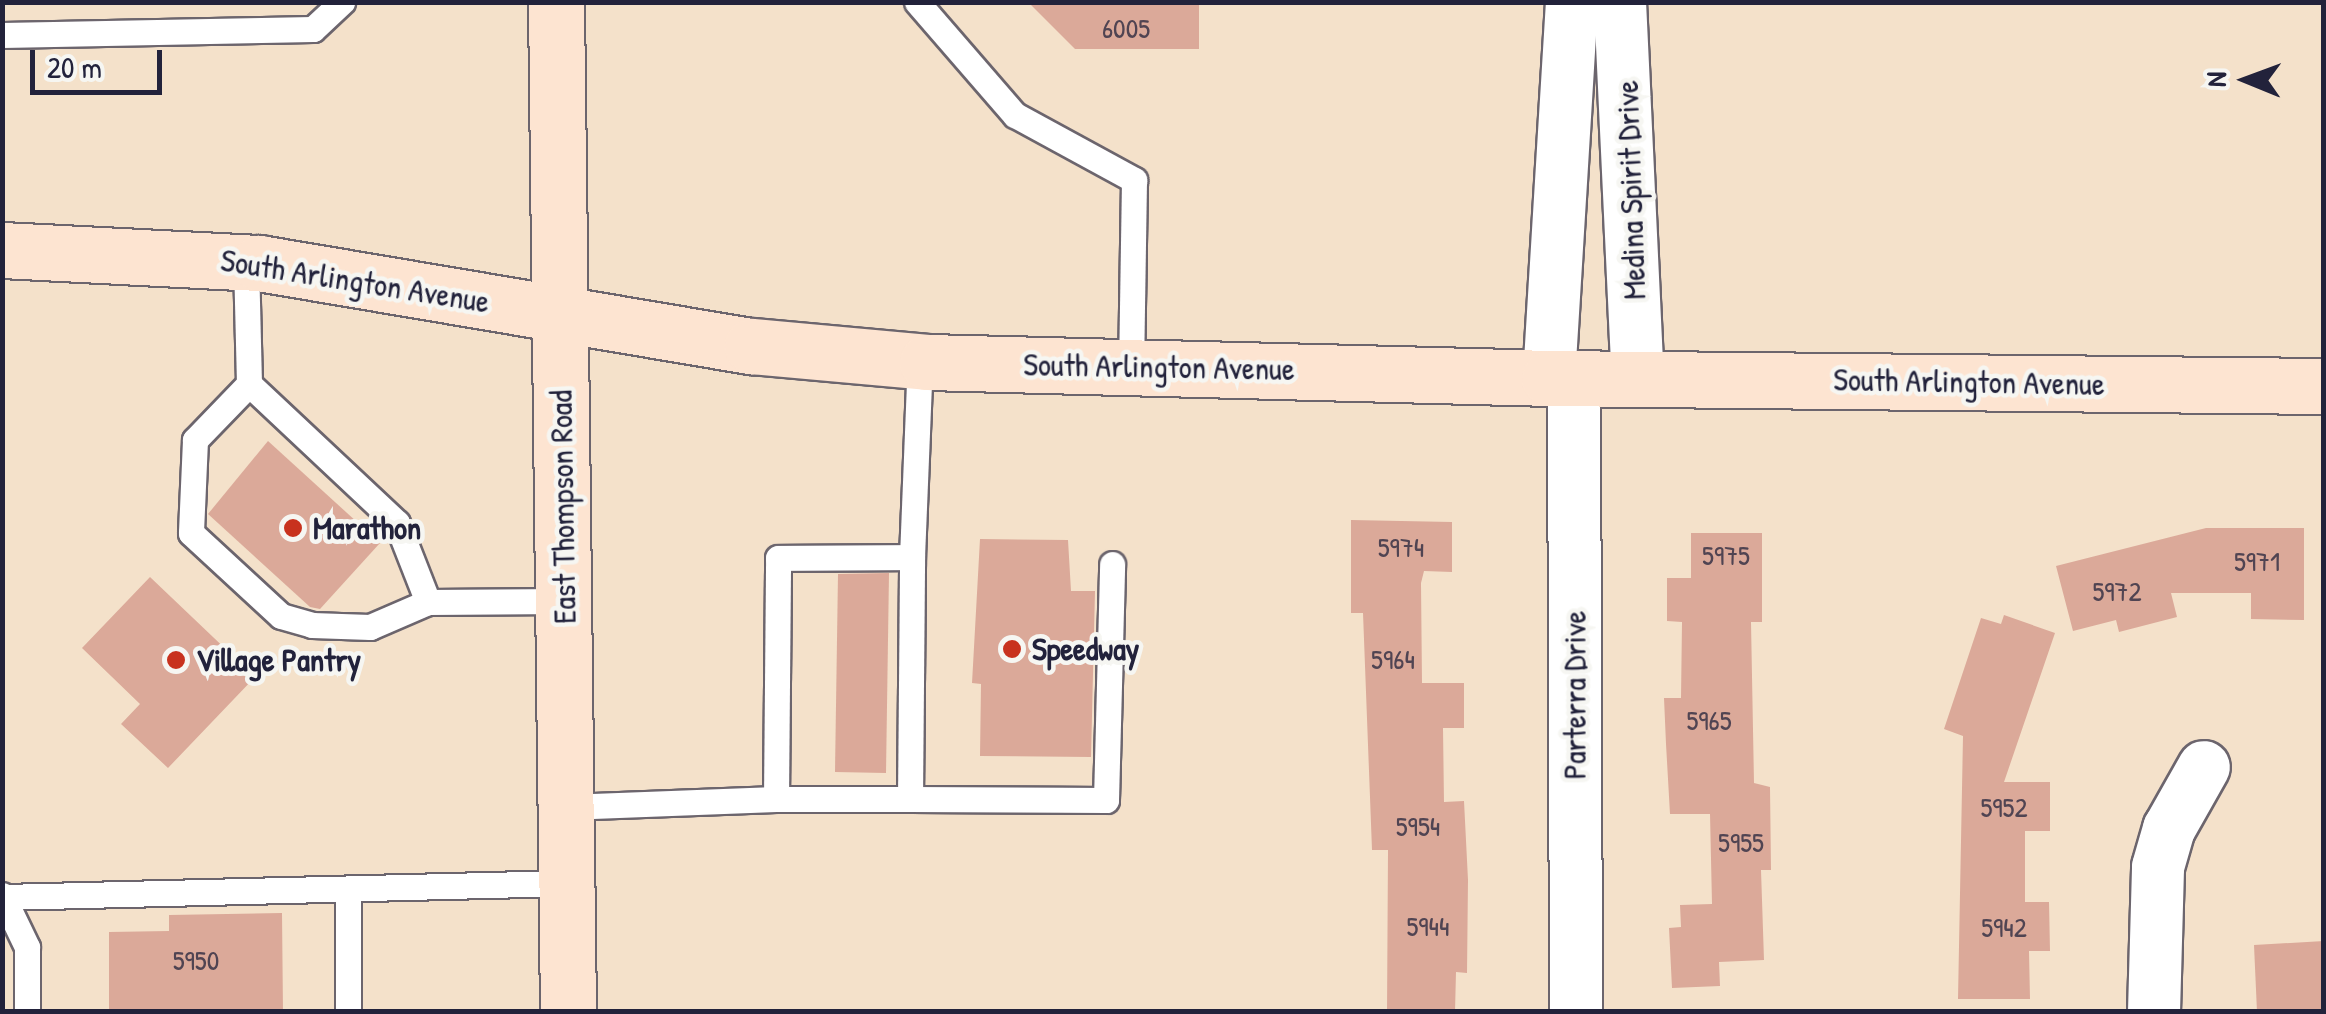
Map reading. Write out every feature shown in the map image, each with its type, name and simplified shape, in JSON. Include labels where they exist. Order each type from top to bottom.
[{"type":"main road","name":"East Thompson Road","points":[[556,2],[568,1012]]},
{"type":"main road","name":"South Arlington Avenue","points":[[2,250],[246,262],[752,346],[920,361],[1562,378],[2324,386]]},
{"type":"street","name":"Medina Spirit Drive","points":[[1562,378],[1572,2]]},
{"type":"street","name":"Medina Spirit Drive","points":[[1620,2],[1638,378]]},
{"type":"street","name":"Parterra Drive","points":[[1562,378],[1576,1012]]},
{"type":"street","points":[[2154,1012],[2158,868],[2169,829],[2204,768]]},
{"type":"lane","points":[[2,34],[313,29],[342,2]]},
{"type":"lane","points":[[917,2],[1015,116],[1134,180],[1131,367]]},
{"type":"lane","points":[[246,262],[249,384],[195,440],[191,532],[281,616],[312,625],[370,627],[428,602],[564,601]]},
{"type":"lane","points":[[910,799],[912,556],[920,361]]},
{"type":"lane","points":[[249,384],[397,523],[428,602]]},
{"type":"lane","points":[[776,799],[778,558],[912,556]]},
{"type":"lane","points":[[566,806],[776,799],[1106,800],[1112,564]]},
{"type":"lane","points":[[27,1012],[28,948],[3,896],[567,884]]},
{"type":"lane","points":[[348,889],[348,1012]]},
{"type":"building","points":[[1028,2],[1199,2],[1199,49],[1075,49]]},
{"type":"building","points":[[268,441],[380,543],[320,609],[310,607],[208,514]]},
{"type":"building","points":[[1351,520],[1452,522],[1452,572],[1424,571],[1421,583],[1422,683],[1464,683],[1464,728],[1443,728],[1444,802],[1464,801],[1468,880],[1467,973],[1456,972],[1455,1012],[1387,1012],[1388,850],[1372,850],[1363,613],[1351,613]]},
{"type":"building","points":[[2206,528],[2304,528],[2304,620],[2251,619],[2251,593],[2171,593],[2177,617],[2119,632],[2116,620],[2073,631],[2056,566]]},
{"type":"building","points":[[1691,533],[1762,533],[1762,622],[1751,622],[1754,783],[1770,787],[1771,870],[1761,870],[1764,960],[1719,962],[1720,986],[1672,988],[1669,928],[1681,927],[1680,905],[1712,904],[1710,814],[1670,814],[1666,744],[1664,698],[1681,698],[1682,622],[1667,621],[1667,578],[1691,578]]},
{"type":"building","points":[[980,539],[1068,540],[1071,591],[1095,591],[1091,757],[980,756],[981,684],[972,683]]},
{"type":"building","points":[[889,573],[886,773],[835,772],[838,574]]},
{"type":"building","points":[[150,577],[255,677],[168,768],[121,724],[140,704],[82,648]]},
{"type":"building","points":[[2004,615],[2055,633],[2004,782],[2050,782],[2050,831],[2025,831],[2025,902],[2049,902],[2050,951],[2029,951],[2030,999],[1958,999],[1963,736],[1944,729],[1981,618],[2001,624]]},
{"type":"building","points":[[282,913],[283,1012],[109,1012],[109,932],[169,931],[169,915]]},
{"type":"building","points":[[2324,941],[2324,1012],[2257,1012],[2254,945]]},
{"type":"place","name":"Marathon","points":[[293,528]]},
{"type":"place","name":"Speedway","points":[[1012,649]]},
{"type":"place","name":"Village Pantry","points":[[176,660]]}]
